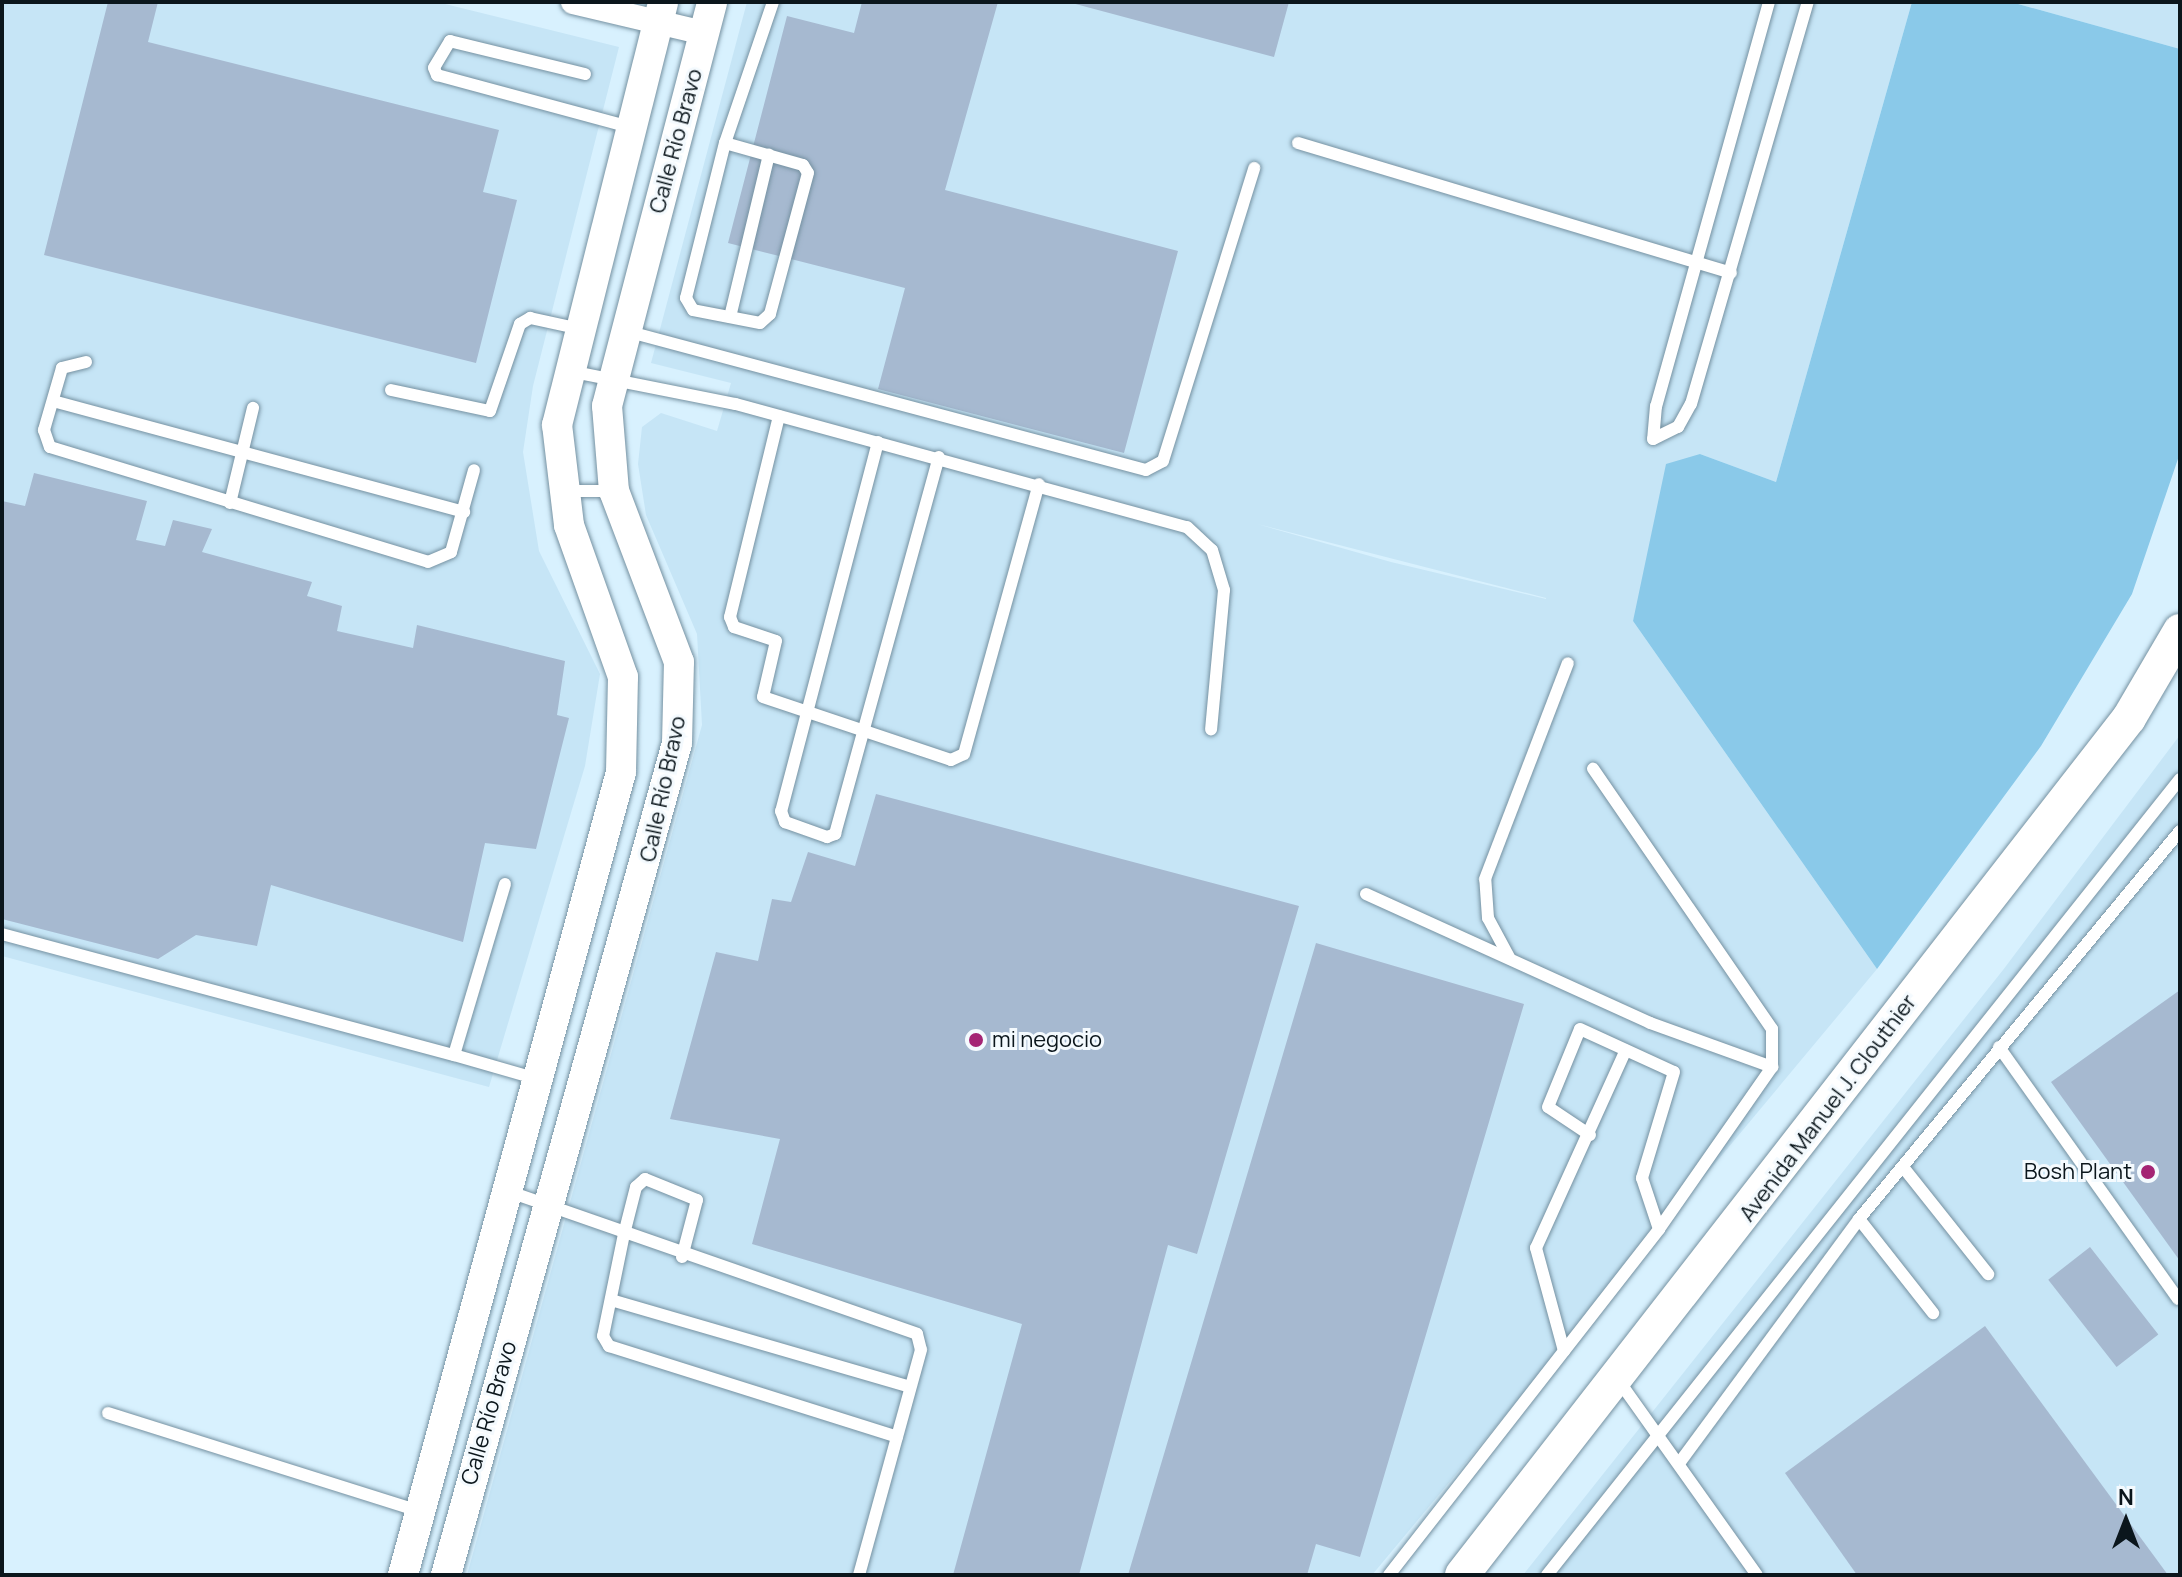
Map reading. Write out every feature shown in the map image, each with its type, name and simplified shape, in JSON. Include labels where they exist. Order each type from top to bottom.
[{"type":"main road","name":"Avenida Manuel J. Clouthier","points":[[1462,1575],[1619,1381],[2129,718],[2180,631]]},
{"type":"street","points":[[573,2],[660,13],[704,33]]},
{"type":"street","name":"Calle Río Bravo","points":[[446,1575],[663,811],[681,701],[679,662],[614,491],[607,435],[612,384],[712,2]]},
{"type":"street","name":"Calle Río Bravo","points":[[403,1575],[476,1323],[621,772],[627,714],[612,628],[563,491],[557,425],[576,328],[660,13]]},
{"type":"street","points":[[476,1323],[512,1334]]},
{"type":"lane","points":[[725,143],[803,165],[808,177],[769,317],[730,317],[693,310],[686,298],[725,143],[773,2]]},
{"type":"lane","points":[[1769,2],[1656,406],[1653,439],[1678,427],[1691,404],[1808,2]]},
{"type":"lane","points":[[585,74],[450,41],[434,68],[437,75],[630,127]]},
{"type":"lane","points":[[1298,143],[1695,267],[1731,273]]},
{"type":"lane","points":[[730,317],[769,155]]},
{"type":"lane","points":[[626,331],[1146,470],[1163,461],[1254,168]]},
{"type":"lane","points":[[391,390],[490,411],[520,324],[530,318],[576,328]]},
{"type":"lane","points":[[86,362],[62,368],[43,435],[50,447],[428,562],[451,552],[474,470]]},
{"type":"lane","points":[[566,370],[612,384],[779,416],[1039,484],[1187,527],[1212,550],[1224,590],[1211,729]]},
{"type":"lane","points":[[53,401],[464,512]]},
{"type":"lane","points":[[230,503],[253,408]]},
{"type":"lane","points":[[779,416],[730,617],[734,627],[776,641],[765,700],[951,760],[964,754],[1039,484]]},
{"type":"lane","points":[[878,442],[781,816],[827,837],[835,834],[939,457]]},
{"type":"lane","points":[[563,491],[614,491]]},
{"type":"lane","points":[[1509,957],[1488,918],[1485,879],[1568,663]]},
{"type":"lane","points":[[1389,1575],[1659,1229],[1772,1067],[1772,1029],[1593,769]]},
{"type":"lane","points":[[1547,1575],[2180,779]]},
{"type":"lane","points":[[1680,1462],[1859,1219],[2180,831]]},
{"type":"lane","points":[[454,1055],[505,884]]},
{"type":"lane","points":[[1366,894],[1650,1023],[1772,1067]]},
{"type":"lane","points":[[2,934],[540,1079]]},
{"type":"lane","points":[[1590,1135],[1548,1107],[1575,1031],[1674,1072],[1642,1178],[1659,1229]]},
{"type":"lane","points":[[1999,1047],[2178,1299]]},
{"type":"lane","points":[[1564,1351],[1536,1248],[1590,1135],[1626,1050]]},
{"type":"lane","points":[[1903,1167],[1988,1274]]},
{"type":"lane","points":[[682,1257],[693,1194],[645,1179],[636,1187],[624,1234],[603,1336],[609,1346],[897,1437]]},
{"type":"lane","points":[[510,1192],[552,1201],[682,1257],[912,1331],[921,1350],[859,1575]]},
{"type":"lane","points":[[1859,1219],[1933,1313]]},
{"type":"lane","points":[[611,1300],[910,1387]]},
{"type":"lane","points":[[1619,1381],[1659,1431],[1757,1575]]},
{"type":"lane","points":[[108,1413],[421,1512]]},
{"type":"shaded area","points":[[2,2],[437,2],[619,47],[533,386],[523,452],[539,551],[600,674],[585,766],[489,1087],[2,956]]},
{"type":"shaded area","points":[[747,2],[1912,2],[1776,482],[1700,454],[1633,621],[1877,969],[1372,1575],[467,1575],[702,725],[697,634],[646,515],[638,464],[642,427],[661,413],[717,431],[731,383],[651,363]],"holes":[[[1257,524],[1546,598],[1391,562]]]},
{"type":"shaded area","points":[[1912,2],[2011,2],[2180,49],[2180,453],[2132,594],[2041,746],[1877,969],[1633,621],[1666,464],[1700,454],[1776,482]]},
{"type":"shaded area","points":[[2011,2],[2180,2],[2180,49]]},
{"type":"shaded area","points":[[2180,735],[2180,1575],[1523,1575],[2003,970]]},
{"type":"building","points":[[108,2],[158,2],[148,42],[499,130],[483,192],[517,200],[476,363],[44,255]]},
{"type":"building","points":[[862,2],[998,2],[945,190],[1178,251],[1124,453],[878,389],[905,288],[728,243],[787,16],[854,33]]},
{"type":"building","points":[[1068,2],[1289,2],[1274,57]]},
{"type":"building","points":[[34,473],[147,501],[136,540],[165,546],[173,520],[212,529],[202,552],[312,582],[307,596],[342,606],[337,631],[413,648],[417,625],[565,661],[557,715],[569,718],[536,849],[485,843],[463,942],[271,885],[257,946],[196,935],[158,959],[2,919],[2,501],[25,506]]},
{"type":"building","name":"mi negocio","points":[[876,794],[1299,906],[1197,1254],[1168,1245],[1079,1575],[953,1575],[1022,1324],[752,1244],[780,1139],[670,1119],[716,952],[758,961],[772,899],[791,902],[808,852],[855,866]]},
{"type":"building","points":[[1316,943],[1524,1004],[1360,1557],[1316,1544],[1307,1575],[1128,1575]]},
{"type":"building","name":"Bosh Plant","points":[[2180,990],[2180,1261],[2051,1082]]},
{"type":"building","points":[[2090,1247],[2158,1334],[2117,1367],[2048,1280]]},
{"type":"building","points":[[1985,1326],[2168,1575],[1857,1575],[1785,1473]]},
{"type":"place","name":"mi negocio","points":[[976,1040]]},
{"type":"place","name":"Bosh Plant","points":[[2148,1172]]}]
